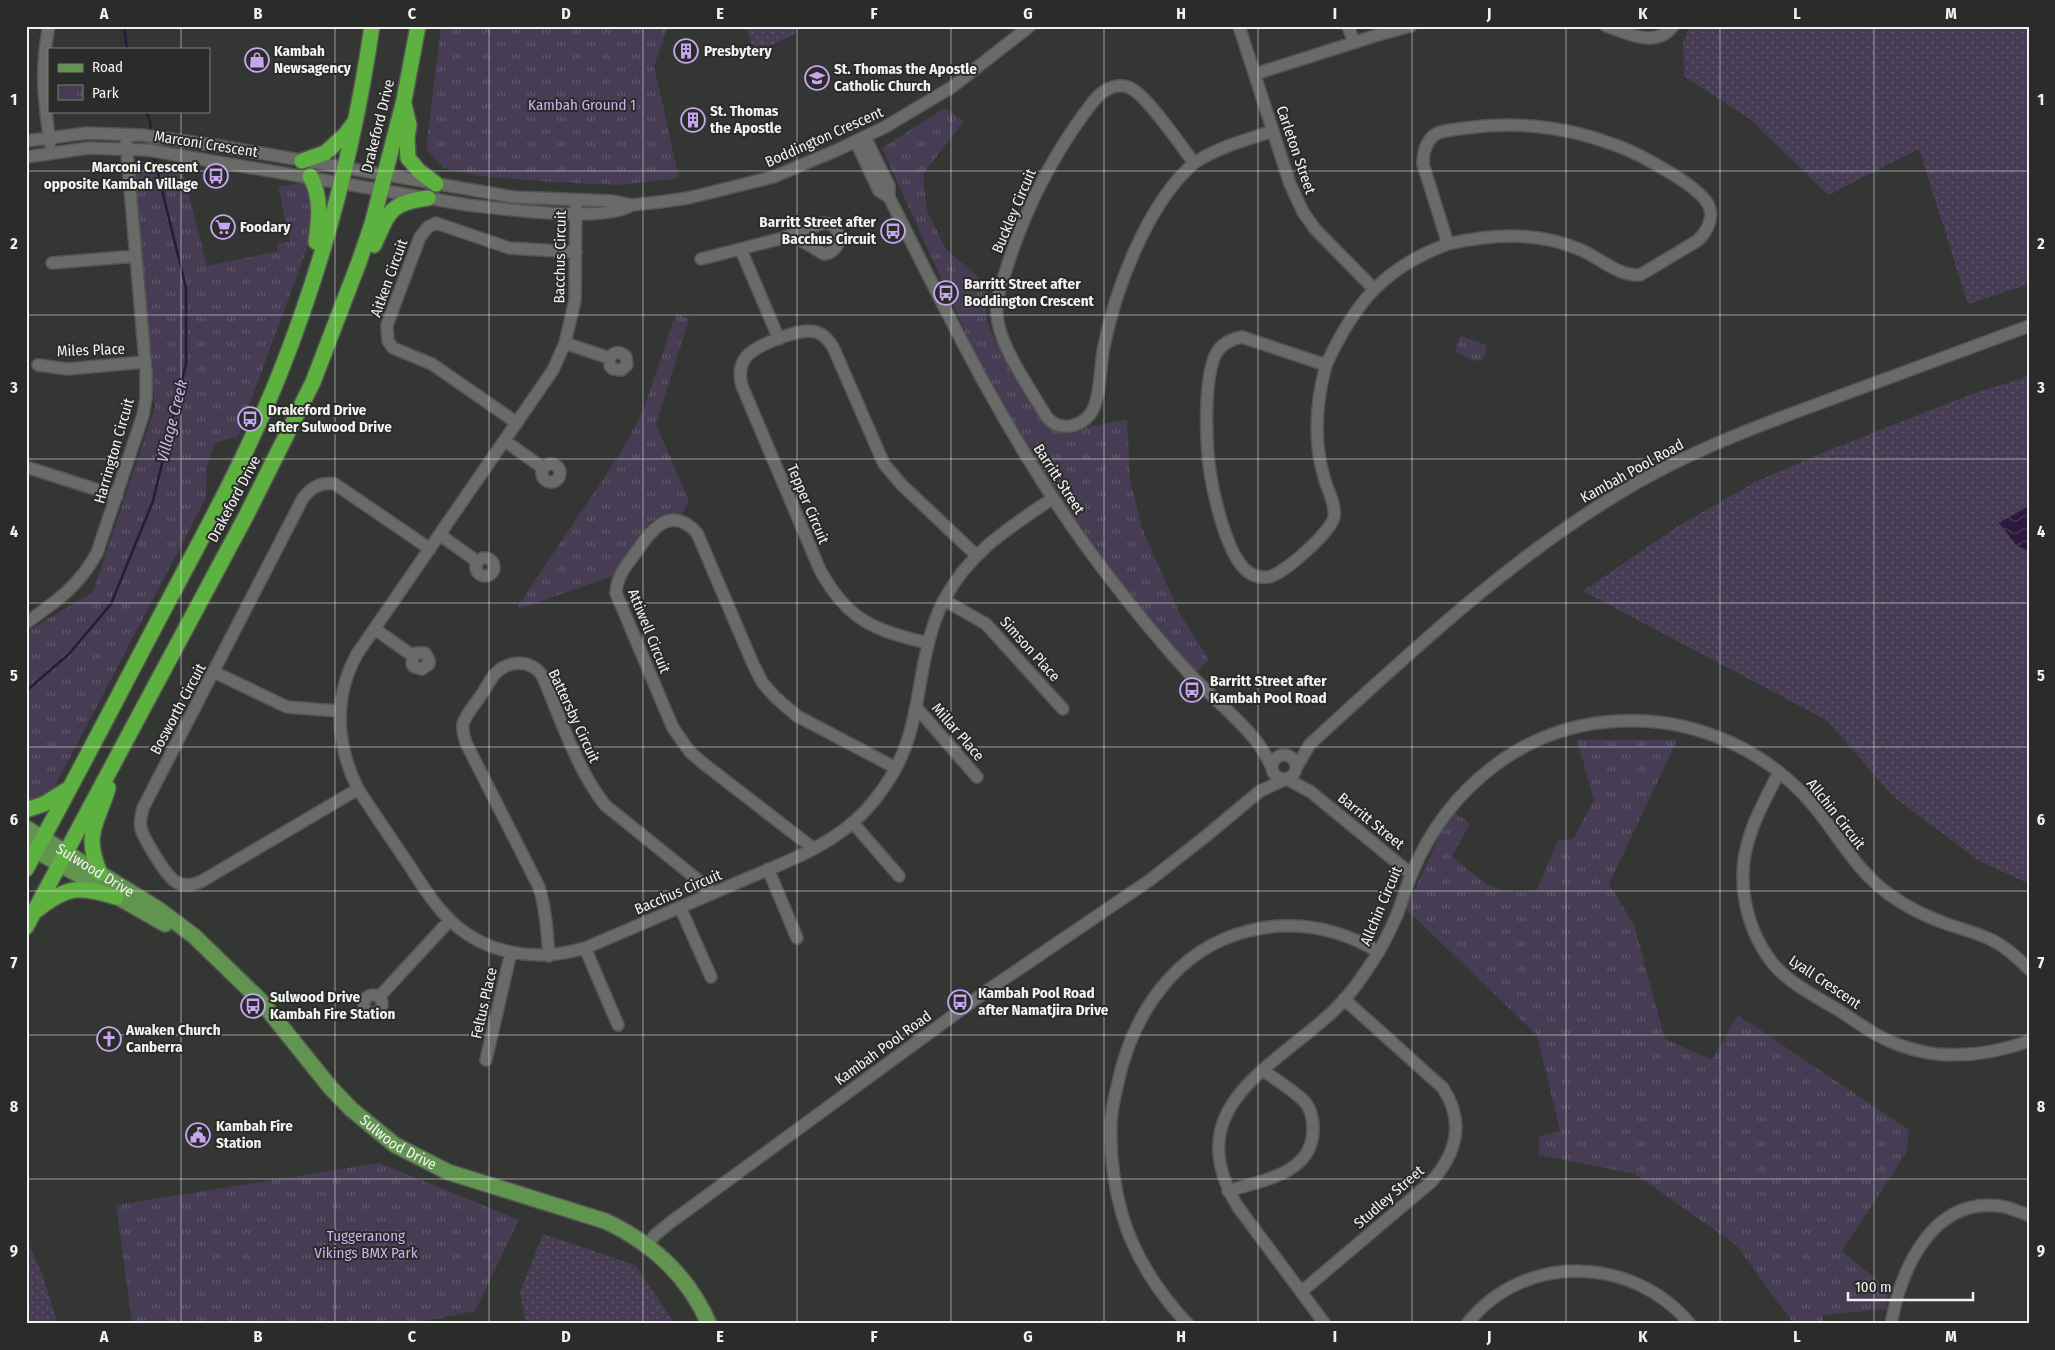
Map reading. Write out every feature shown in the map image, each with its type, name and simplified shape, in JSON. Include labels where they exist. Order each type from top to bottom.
[{"type":"highway","name":"Drakeford Drive","points":[[26,869],[35,844],[70,788],[218,508],[258,425],[281,371],[317,268],[343,175],[357,119],[372,26]]},
{"type":"highway","name":"Drakeford Drive","points":[[26,927],[250,507],[311,384],[359,262],[404,100],[418,26]]},
{"type":"highway","points":[[404,100],[408,125],[408,158],[419,171],[436,184]]},
{"type":"highway","points":[[302,161],[325,153],[345,136],[357,119]]},
{"type":"highway","points":[[310,176],[318,203],[320,221],[316,241],[317,268]]},
{"type":"highway","points":[[359,262],[374,244],[387,215],[395,207],[404,202],[428,198]]},
{"type":"highway","points":[[100,873],[93,856],[92,831],[102,808],[116,758]]},
{"type":"highway","points":[[26,810],[44,804],[70,788]]},
{"type":"highway","points":[[34,912],[55,897],[73,890],[90,889],[116,897]]},
{"type":"main road","name":"Sulwood Drive","points":[[26,828],[35,844],[100,873],[177,922],[260,1000],[330,1087],[351,1110],[396,1145],[448,1172],[605,1221],[628,1232],[648,1245],[670,1264],[688,1284],[709,1324]]},
{"type":"main road","name":"Sulwood Drive","points":[[63,858],[116,897],[174,928],[210,951]]},
{"type":"street","points":[[49,26],[42,70],[43,93],[51,152]]},
{"type":"street","name":"Boddington Crescent","points":[[380,190],[508,210],[576,214],[614,212],[632,205],[688,198],[773,177],[860,139],[915,110],[980,67],[1030,26]]},
{"type":"street","name":"Carleton Street","points":[[1239,26],[1290,184],[1303,212],[1315,229],[1374,289]]},
{"type":"street","points":[[1348,26],[1354,43]]},
{"type":"street","points":[[1255,74],[1410,26]]},
{"type":"street","points":[[1606,26],[1649,39],[1658,38],[1667,33],[1673,26]]},
{"type":"street","name":"Buckley Circuit","points":[[1194,163],[1139,93],[1121,86],[1111,87],[1098,96],[1069,136],[1043,179],[1011,252],[999,291],[997,314],[1004,342],[1046,416],[1056,425],[1074,426],[1092,412],[1097,400],[1100,364],[1118,294],[1131,260],[1156,212],[1176,182],[1194,163],[1208,154],[1274,131]]},
{"type":"street","points":[[1326,365],[1242,337],[1233,338],[1225,343],[1213,360],[1206,426],[1213,490],[1226,535],[1239,562],[1254,575],[1269,577],[1284,570],[1325,533],[1333,519],[1334,507],[1318,454],[1316,429],[1318,403],[1326,365],[1341,334],[1353,315],[1374,289],[1400,268],[1419,256],[1448,244],[1503,235],[1544,238],[1582,250],[1621,273],[1630,276],[1640,275],[1697,241],[1709,224],[1710,215],[1708,203],[1703,197],[1673,175],[1644,158],[1613,144],[1581,134],[1548,128],[1514,125],[1480,126],[1441,132],[1429,140],[1423,152],[1423,164],[1448,244]]},
{"type":"street","name":"Marconi Crescent","points":[[26,141],[87,133],[150,136],[302,161],[380,190]]},
{"type":"street","name":"Harrington Circuit","points":[[26,623],[62,598],[88,570],[105,534],[146,398],[145,362],[125,134]]},
{"type":"street","name":"Barritt Street","points":[[860,139],[880,191],[889,197],[983,384],[1053,498],[1136,612],[1188,672],[1257,742],[1273,768]]},
{"type":"street","name":"Marconi Crescent","points":[[26,157],[89,148],[152,150],[310,176],[343,175]]},
{"type":"street","name":"Boddington Crescent","points":[[343,175],[384,174],[513,197],[611,201],[632,205]]},
{"type":"street","name":"Bacchus Circuit","points":[[576,201],[575,300],[565,343],[553,370],[353,663],[345,682],[339,711],[343,753],[349,772],[358,789],[431,898],[450,920],[478,941],[530,956],[567,954],[585,948],[814,849],[853,823],[876,798],[896,768],[909,737],[928,643],[944,600],[958,577],[976,556],[1007,529],[1053,498]]},
{"type":"street","name":"Aitken Circuit","points":[[517,423],[432,364],[393,348],[388,341],[387,325],[420,237],[428,227],[436,223],[509,248],[576,252]]},
{"type":"street","points":[[701,259],[783,238]]},
{"type":"street","points":[[741,250],[779,339]]},
{"type":"street","points":[[52,264],[136,256]]},
{"type":"street","name":"Kambah Pool Road","points":[[1284,756],[1310,744],[1434,632],[1503,573],[1570,524],[1620,492],[1679,460],[1749,429],[2029,326]]},
{"type":"street","name":"Tepper Circuit","points":[[928,643],[881,630],[856,616],[836,595],[820,570],[740,378],[743,362],[748,355],[754,350],[779,339],[806,330],[820,333],[827,339],[833,348],[884,464],[895,478],[976,556]]},
{"type":"street","points":[[565,343],[609,358]]},
{"type":"street","name":"Miles Place","points":[[38,365],[66,369],[145,362]]},
{"type":"street","points":[[505,441],[543,468]]},
{"type":"street","points":[[26,467],[117,496]]},
{"type":"street","name":"Bosworth Circuit","points":[[358,789],[194,885],[184,885],[176,882],[169,876],[142,831],[140,820],[143,808],[303,498],[318,485],[326,483],[335,484],[430,549]]},
{"type":"street","name":"Attiwell Circuit","points":[[814,849],[690,752],[673,728],[616,593],[619,577],[653,529],[662,523],[677,520],[690,526],[697,533],[753,664],[762,682],[781,704],[796,716],[896,768]]},
{"type":"street","points":[[440,535],[478,562]]},
{"type":"street","name":"Simson Place","points":[[944,600],[986,624],[1063,709]]},
{"type":"street","points":[[375,629],[413,656]]},
{"type":"street","name":"Battersby Circuit","points":[[549,956],[547,924],[539,887],[466,743],[463,732],[466,717],[495,674],[513,663],[522,662],[532,665],[542,675],[584,772],[605,805],[714,892]]},
{"type":"street","points":[[214,672],[287,707],[339,711]]},
{"type":"street","name":"Millar Place","points":[[916,707],[977,777]]},
{"type":"street","name":"Allchin Circuit","points":[[1325,1324],[1228,1191],[1220,1168],[1219,1152],[1220,1134],[1225,1118],[1232,1102],[1242,1088],[1323,1020],[1344,999],[1379,952],[1397,915],[1411,874],[1436,826],[1455,801],[1472,782],[1511,754],[1538,740],[1569,729],[1616,721],[1646,721],[1678,725],[1716,736],[1734,744],[1753,754],[1779,772],[1799,790],[1818,811],[1859,867],[1889,894],[1923,914],[1990,939],[2029,969]]},
{"type":"street","name":"Barritt Street","points":[[1257,742],[1284,756]]},
{"type":"street","name":"Kambah Pool Road","points":[[1296,768],[1310,744]]},
{"type":"street","points":[[1284,756],[1293,759],[1296,768],[1293,776],[1286,779],[1277,777],[1273,768],[1275,760],[1284,756]]},
{"type":"street","name":"Kambah Pool Road","points":[[1260,790],[1273,768]]},
{"type":"street","name":"Barritt Street","points":[[1296,768],[1311,792]]},
{"type":"street","name":"Lyall Crescent","points":[[1779,772],[1752,825],[1743,869],[1750,922],[1758,941],[1774,965],[1795,983],[1866,1028],[1887,1040],[1910,1049],[1934,1054],[1959,1055],[1997,1051],[2029,1041]]},
{"type":"street","name":"Barritt Street","points":[[1286,779],[1311,792],[1411,874]]},
{"type":"street","name":"Kambah Pool Road","points":[[648,1245],[655,1235],[671,1222],[988,990],[1150,880],[1260,790],[1286,779]]},
{"type":"street","points":[[853,823],[899,876]]},
{"type":"street","points":[[768,869],[797,938]]},
{"type":"street","points":[[680,907],[711,977]]},
{"type":"street","points":[[379,997],[450,920]]},
{"type":"street","points":[[1188,1324],[1152,1280],[1127,1229],[1116,1186],[1112,1155],[1111,1123],[1113,1106],[1128,1045],[1142,1016],[1158,990],[1186,962],[1206,947],[1233,934],[1268,926],[1316,927],[1338,932],[1362,942],[1379,952]]},
{"type":"street","points":[[585,948],[618,1025]]},
{"type":"street","name":"Feltus Place","points":[[486,1060],[511,952]]},
{"type":"street","name":"Studley Street","points":[[1301,1292],[1432,1182],[1442,1171],[1449,1158],[1456,1135],[1456,1120],[1453,1106],[1443,1088],[1344,999]]},
{"type":"street","points":[[1228,1191],[1286,1172],[1300,1162],[1310,1145],[1313,1121],[1303,1100],[1263,1070]]},
{"type":"street","points":[[1891,1324],[1898,1289],[1907,1268],[1919,1247],[1934,1229],[1947,1218],[1962,1211],[1985,1205],[2000,1206],[2029,1215]]},
{"type":"street","points":[[1467,1324],[1498,1294],[1521,1283],[1555,1273],[1586,1271],[1607,1273],[1646,1287],[1667,1300],[1690,1324]]},
{"type":"green space","name":"Kambah Ground 1","points":[[441,26],[668,26],[654,66],[679,178],[618,185],[479,176],[444,168],[426,149]]},
{"type":"green space","points":[[746,26],[794,26],[797,33],[767,47],[756,48],[751,43]]},
{"type":"green space","points":[[1690,26],[2029,26],[2029,284],[1968,304],[1919,149],[1828,195],[1751,120],[1684,76],[1683,42]]},
{"type":"green space","points":[[945,108],[964,121],[923,174],[927,211],[946,249],[976,275],[987,292],[986,316],[992,334],[1042,423],[1069,431],[1127,419],[1130,478],[1142,528],[1179,612],[1209,660],[1195,673],[1129,598],[1055,496],[1003,415],[882,148]]},
{"type":"green space","points":[[160,163],[180,168],[184,175],[207,266],[278,251],[277,244],[290,241],[278,187],[307,182],[312,188],[314,229],[238,436],[215,443],[207,466],[206,498],[55,786],[48,796],[26,808],[26,632],[93,592],[155,407],[133,169],[139,164]]},
{"type":"green space","points":[[676,313],[689,319],[656,424],[689,501],[680,518],[651,521],[612,576],[522,608],[518,606],[620,454],[643,411]]},
{"type":"green space","points":[[1460,336],[1487,345],[1483,361],[1471,360],[1455,351]]},
{"type":"green space","points":[[2029,376],[2029,884],[1978,860],[1894,797],[1826,720],[1583,591],[1678,526],[1757,481],[1834,448],[1972,394]]},
{"type":"green space","points":[[1577,740],[1677,740],[1609,884],[1634,925],[1665,1039],[1712,1060],[1738,1015],[1909,1130],[1906,1153],[1842,1251],[1889,1290],[1886,1309],[1822,1315],[1824,1324],[1794,1324],[1736,1245],[1635,1174],[1539,1155],[1539,1136],[1560,1131],[1537,1035],[1406,909],[1451,810],[1470,824],[1452,856],[1481,880],[1500,890],[1523,892],[1537,890],[1558,840],[1573,839],[1594,800]]},
{"type":"green space","name":"Tuggeranong Vikings BMX Park","points":[[379,1163],[519,1220],[475,1311],[410,1324],[132,1324],[116,1205]]},
{"type":"green space","points":[[543,1234],[635,1265],[675,1324],[526,1324],[520,1292]]},
{"type":"green space","points":[[26,1239],[41,1271],[58,1324],[26,1324]]},
{"type":"water","points":[[2029,506],[2029,551],[2017,546],[1999,523]]},
{"type":"waterway","name":"Village Creek","points":[[124,26],[127,48]]},
{"type":"waterway","name":"Village Creek","points":[[146,112],[150,121],[151,133]]},
{"type":"waterway","name":"Village Creek","points":[[26,691],[69,654],[111,604],[153,501],[186,364],[186,288],[153,153]]},
{"type":"place","name":"Presbytery","points":[[686,51]]},
{"type":"place","name":"Kambah Newsagency","points":[[257,60]]},
{"type":"place","name":"St. Thomas the Apostle Catholic Church","points":[[817,78]]},
{"type":"place","name":"St. Thomas the Apostle","points":[[693,120]]},
{"type":"place","name":"Marconi Crescent opposite Kambah Village","points":[[216,176]]},
{"type":"place","name":"Foodary","points":[[223,227]]},
{"type":"place","name":"Barritt Street after Bacchus Circuit","points":[[893,231]]},
{"type":"place","name":"Barritt Street after Boddington Crescent","points":[[946,293]]},
{"type":"place","name":"Drakeford Drive after Sulwood Drive","points":[[250,419]]},
{"type":"place","name":"Barritt Street after Kambah Pool Road","points":[[1192,690]]},
{"type":"place","name":"Kambah Pool Road after Namatjira Drive","points":[[960,1002]]},
{"type":"place","name":"Sulwood Drive Kambah Fire Station","points":[[253,1006]]},
{"type":"place","name":"Awaken Church Canberra","points":[[109,1039]]},
{"type":"place","name":"Kambah Fire Station","points":[[198,1135]]}]
